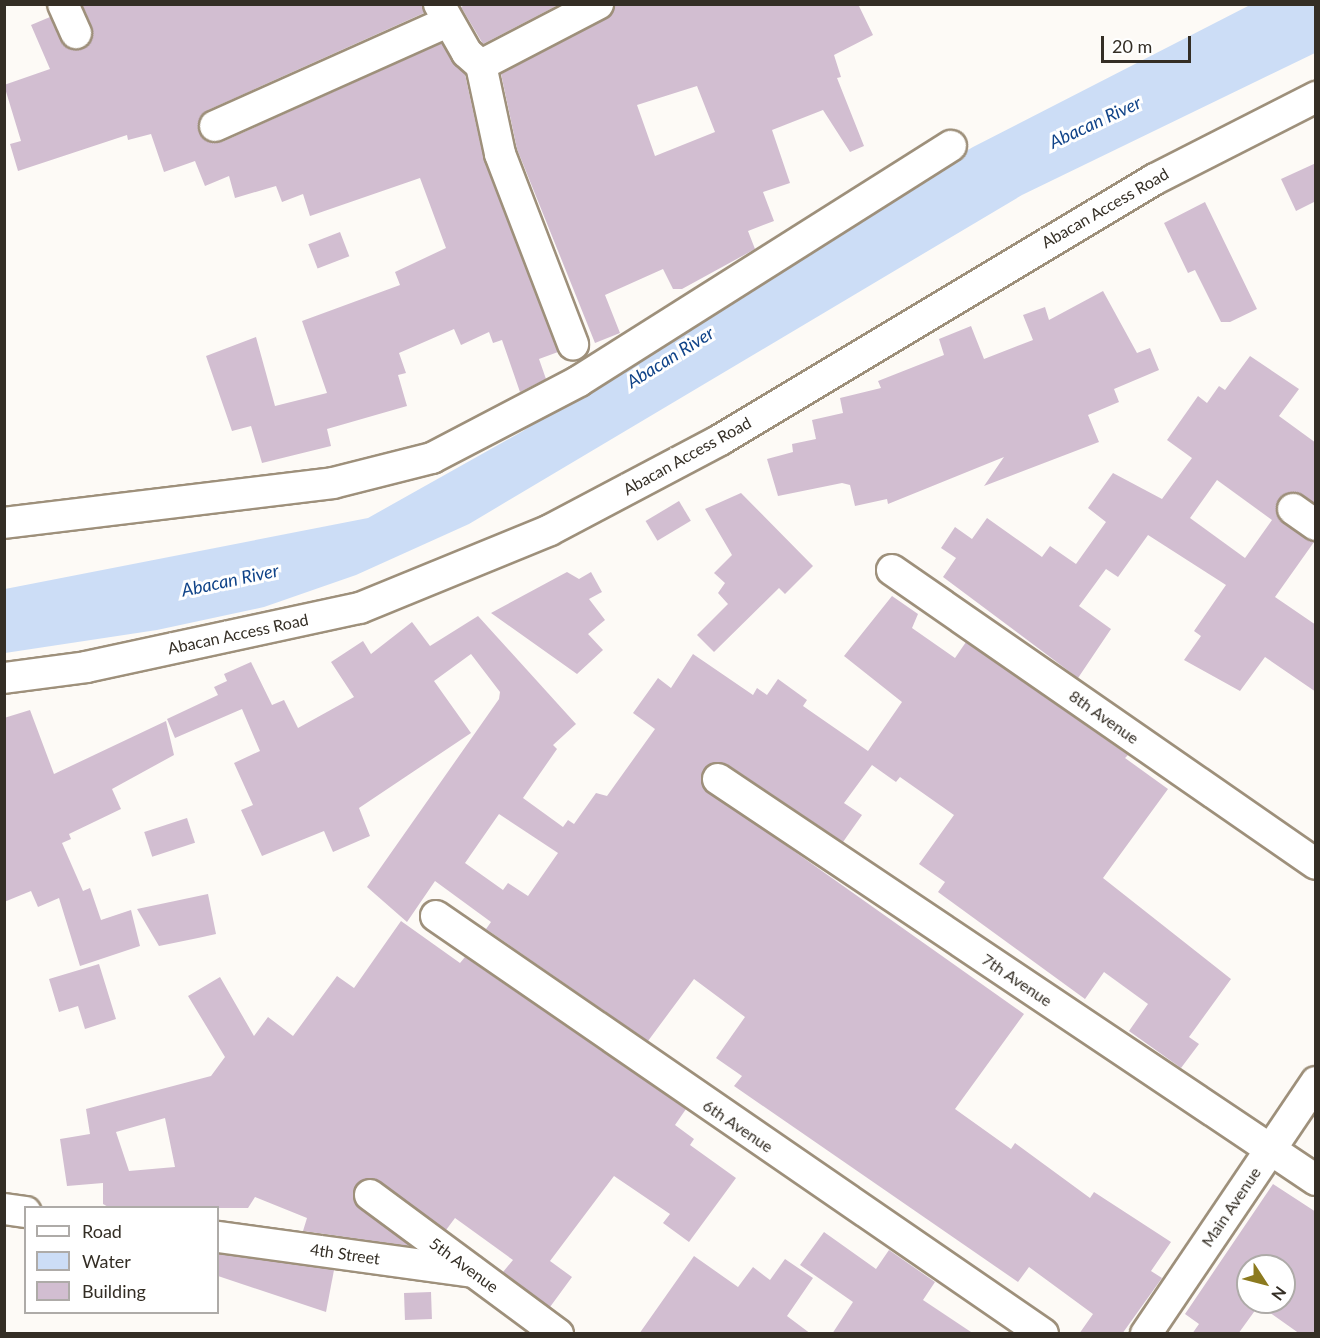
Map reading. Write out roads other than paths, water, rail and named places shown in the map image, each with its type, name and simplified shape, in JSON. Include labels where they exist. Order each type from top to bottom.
[{"type":"street","points":[[63,4],[76,33]]},
{"type":"street","points":[[481,65],[598,4]]},
{"type":"street","points":[[215,126],[443,13],[481,65],[500,154],[573,344]]},
{"type":"street","name":"Abacan Access Road","points":[[4,678],[86,667],[360,608],[550,530],[720,440],[1155,179],[1316,97]]},
{"type":"street","points":[[4,523],[333,483],[432,458],[579,381],[951,146]]},
{"type":"street","name":"8th Avenue","points":[[892,570],[1316,864]]},
{"type":"street","name":"7th Avenue","points":[[718,779],[1316,1180]]},
{"type":"street","name":"6th Avenue","points":[[436,916],[1043,1334]]},
{"type":"street","name":"Main Avenue","points":[[1146,1334],[1316,1082]]},
{"type":"street","name":"5th Avenue","points":[[370,1195],[558,1334]]},
{"type":"street","points":[[4,1209],[24,1212]]},
{"type":"street","name":"4th Street","points":[[219,1237],[473,1272]]},
{"type":"water","name":"Abacan River","points":[[1250,5],[1315,5],[1315,53],[1022,195],[469,524],[356,575],[264,607],[157,630],[5,653],[5,589],[368,518],[523,431],[738,285],[973,147]]}]
